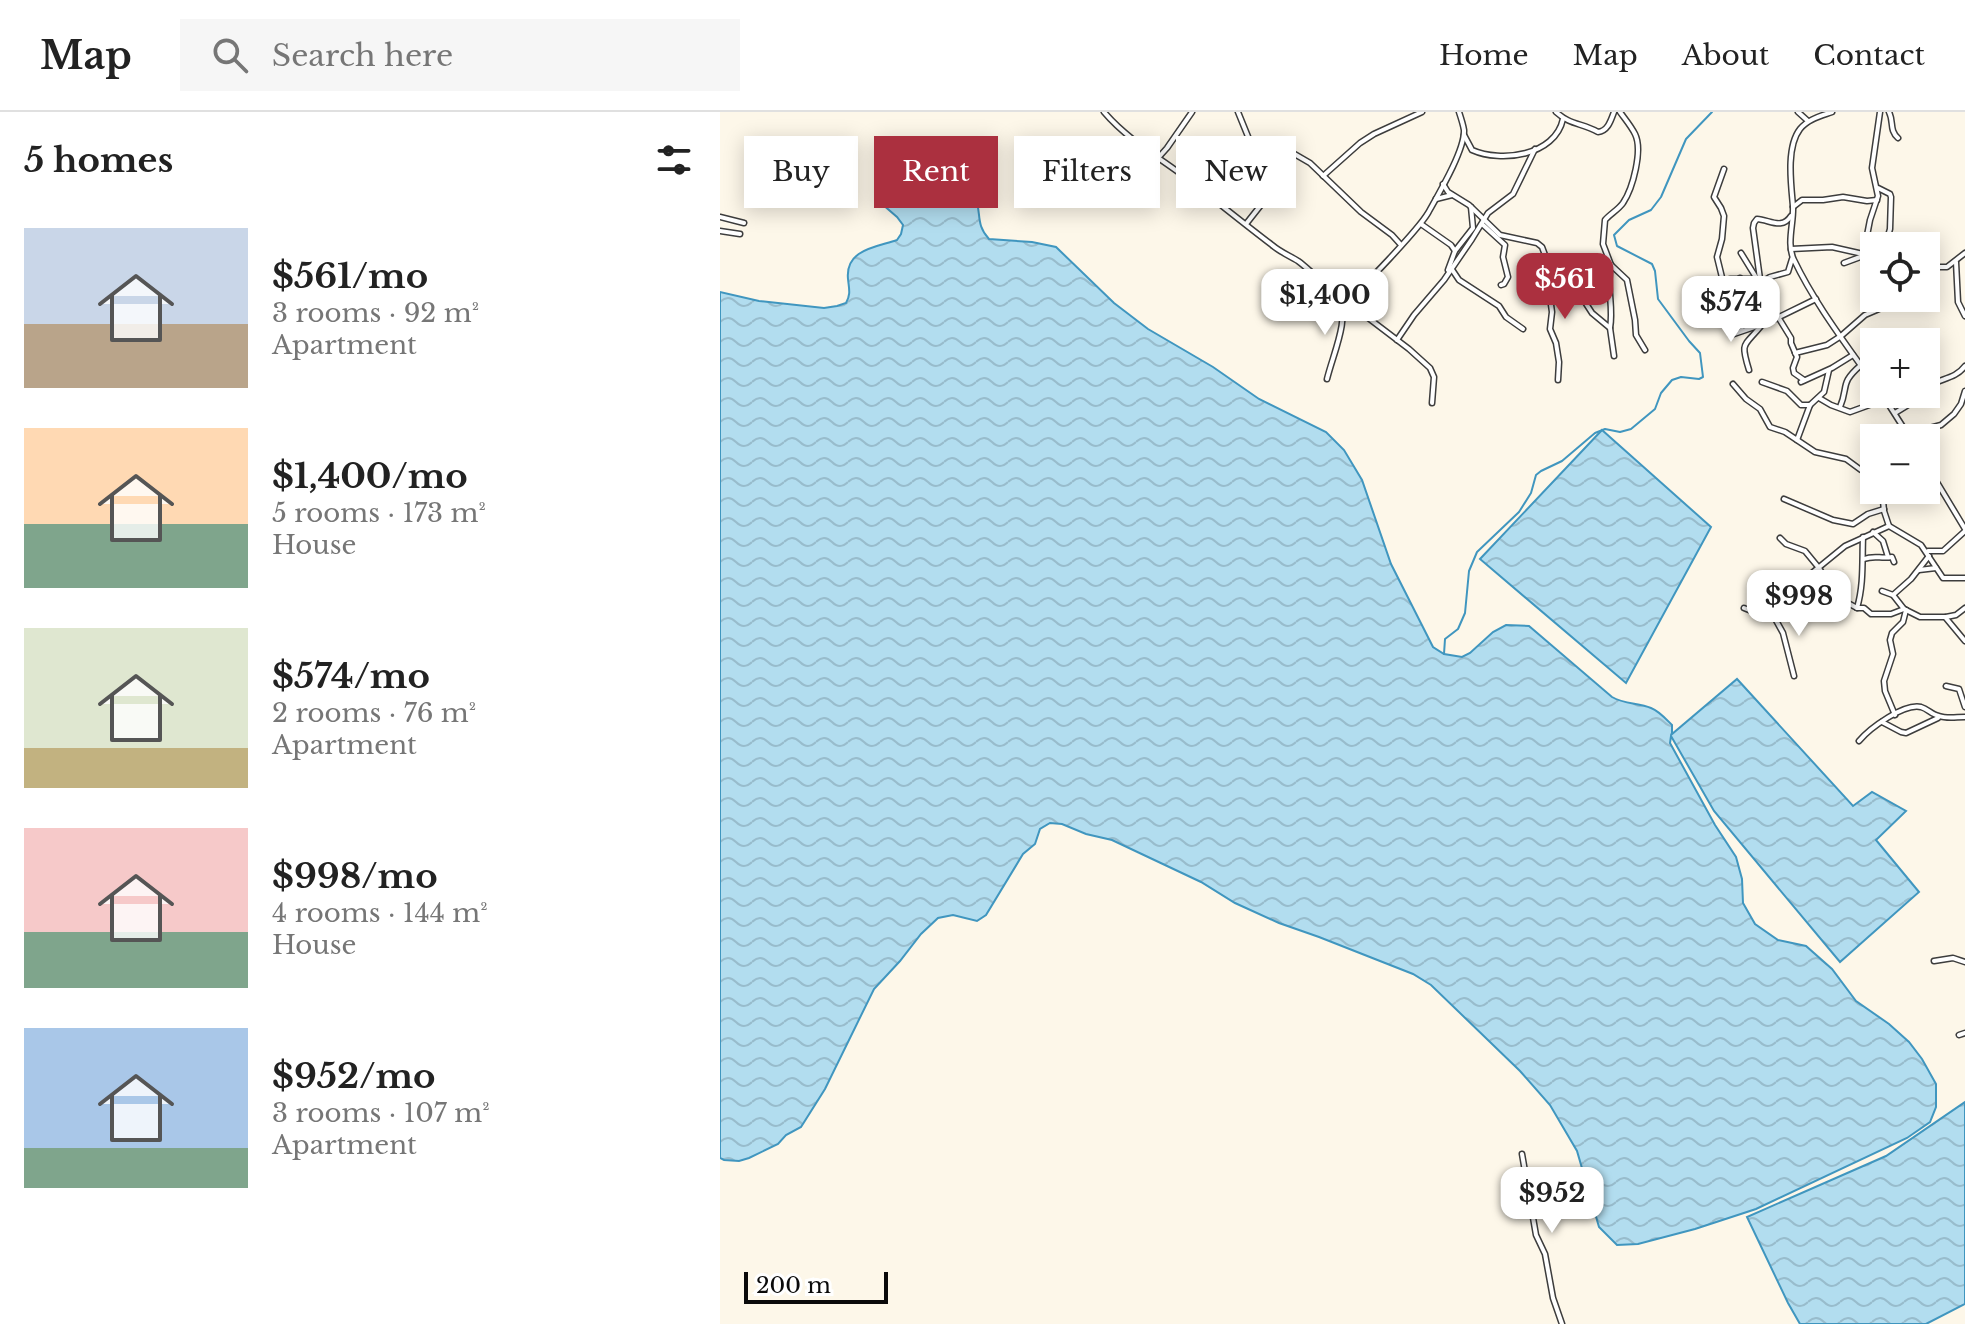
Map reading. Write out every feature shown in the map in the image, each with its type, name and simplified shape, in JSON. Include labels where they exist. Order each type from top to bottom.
[{"type":"street","points":[[1104,112],[1131,136]]},
{"type":"street","points":[[1160,156],[1192,112]]},
{"type":"street","points":[[1238,112],[1248,136]]},
{"type":"street","points":[[1323,176],[1360,143],[1422,112]]},
{"type":"street","points":[[1459,112],[1470,149],[1486,156],[1510,157],[1535,149],[1556,134],[1563,119]]},
{"type":"street","points":[[1556,112],[1574,124],[1583,124],[1601,132],[1610,123],[1614,112]]},
{"type":"street","points":[[1614,356],[1608,286],[1611,265],[1603,242],[1605,220],[1628,195],[1638,150],[1634,133],[1620,112]]},
{"type":"street","points":[[1798,112],[1808,121]]},
{"type":"street","points":[[1832,112],[1808,121],[1796,137],[1790,160],[1793,207],[1791,249],[1816,299],[1860,364]]},
{"type":"street","points":[[1868,232],[1877,200],[1878,188],[1872,168],[1880,112]]},
{"type":"street","points":[[1889,112],[1892,130],[1898,138]]},
{"type":"street","points":[[1347,296],[1358,291],[1421,224],[1460,149],[1464,133]]},
{"type":"street","points":[[1397,340],[1446,277],[1490,210],[1513,194],[1535,149]]},
{"type":"street","points":[[1296,154],[1401,245]]},
{"type":"street","points":[[1724,169],[1714,197],[1724,216],[1717,257],[1729,306],[1748,340]]},
{"type":"street","points":[[1443,184],[1452,195],[1469,205],[1505,245],[1503,257],[1508,277],[1501,285]]},
{"type":"street","points":[[1878,188],[1891,197],[1890,232]]},
{"type":"street","points":[[1436,199],[1452,195]]},
{"type":"street","points":[[1793,207],[1802,200],[1843,197],[1877,200]]},
{"type":"street","points":[[1446,277],[1455,251],[1473,228],[1469,205]]},
{"type":"street","points":[[1225,208],[1272,246],[1347,296],[1363,314],[1409,349],[1434,373],[1432,403]]},
{"type":"street","points":[[1246,224],[1259,208]]},
{"type":"street","points":[[1792,214],[1783,224],[1759,219],[1753,228],[1760,280],[1767,299],[1791,338],[1797,357],[1793,370],[1802,381],[1829,370],[1853,355]]},
{"type":"street","points":[[720,217],[744,223]]},
{"type":"street","points":[[1421,224],[1455,251]]},
{"type":"street","points":[[720,231],[740,234]]},
{"type":"street","points":[[1498,235],[1538,243],[1542,247],[1551,277],[1548,283],[1552,312],[1550,329],[1558,352],[1558,380]]},
{"type":"street","points":[[1791,249],[1832,247],[1860,253]]},
{"type":"street","points":[[1741,253],[1760,280]]},
{"type":"street","points":[[1940,267],[1956,262],[1965,253]]},
{"type":"street","points":[[1844,263],[1860,257]]},
{"type":"street","points":[[1730,279],[1760,280],[1788,272],[1793,258]]},
{"type":"street","points":[[1956,262],[1958,302],[1965,316]]},
{"type":"street","points":[[1548,263],[1562,276],[1574,295],[1584,300],[1592,313],[1610,328]]},
{"type":"street","points":[[1611,265],[1627,280],[1636,335],[1645,350]]},
{"type":"street","points":[[1451,268],[1459,280],[1499,306],[1506,317],[1523,329]]},
{"type":"street","points":[[1278,308],[1290,306],[1310,271]]},
{"type":"street","points":[[1740,278],[1741,309]]},
{"type":"street","points":[[1327,379],[1342,324],[1340,293]]},
{"type":"street","points":[[1733,312],[1767,299]]},
{"type":"street","points":[[1731,335],[1816,299]]},
{"type":"street","points":[[1795,354],[1824,346],[1872,312]]},
{"type":"street","points":[[1749,370],[1743,355],[1748,340],[1763,324]]},
{"type":"street","points":[[1840,407],[1847,379],[1860,366]]},
{"type":"street","points":[[1940,381],[1959,374],[1965,366]]},
{"type":"street","points":[[1797,440],[1810,405],[1826,389],[1829,370]]},
{"type":"street","points":[[1762,382],[1787,391],[1801,405],[1810,405]]},
{"type":"street","points":[[1733,384],[1760,409],[1768,426],[1785,432],[1815,452],[1843,458],[1860,469]]},
{"type":"street","points":[[1940,425],[1954,414],[1965,391]]},
{"type":"street","points":[[1819,398],[1853,412],[1862,408]]},
{"type":"street","points":[[1892,408],[1901,424]]},
{"type":"street","points":[[1895,413],[1903,408]]},
{"type":"street","points":[[1927,553],[1943,551],[1965,530],[1940,488]]},
{"type":"street","points":[[1784,499],[1833,520],[1853,524],[1868,514],[1884,509]]},
{"type":"street","points":[[1883,504],[1889,526],[1917,541],[1944,578],[1965,578]]},
{"type":"street","points":[[1958,518],[1965,512]]},
{"type":"street","points":[[1744,608],[1759,614],[1772,613],[1794,588],[1845,546],[1889,526]]},
{"type":"street","points":[[1873,532],[1883,541],[1889,558]]},
{"type":"street","points":[[1857,608],[1864,579],[1863,537]]},
{"type":"street","points":[[1780,538],[1802,549],[1819,568],[1837,597],[1871,614],[1891,614],[1905,609]]},
{"type":"street","points":[[1893,595],[1919,570],[1927,553]]},
{"type":"street","points":[[1864,559],[1892,557],[1894,562]]},
{"type":"street","points":[[1919,570],[1936,568]]},
{"type":"street","points":[[1882,591],[1893,595],[1905,609],[1920,617],[1956,615],[1965,608]]},
{"type":"street","points":[[1895,715],[1884,681],[1893,654],[1892,632],[1903,622],[1905,609]]},
{"type":"street","points":[[1772,613],[1783,633],[1794,676]]},
{"type":"street","points":[[1945,617],[1965,641]]},
{"type":"street","points":[[1946,686],[1960,690],[1965,707]]},
{"type":"street","points":[[1859,741],[1871,728],[1904,710],[1921,707],[1940,717]]},
{"type":"street","points":[[1882,722],[1906,733],[1940,717],[1965,717]]},
{"type":"street","points":[[1934,961],[1953,958],[1965,962]]},
{"type":"street","points":[[1522,1154],[1536,1235],[1545,1254],[1553,1298],[1562,1324]]},
{"type":"water","points":[[887,208],[978,208],[980,223],[989,239],[1056,247],[1114,303],[1148,329],[1213,367],[1259,399],[1326,432],[1344,450],[1362,480],[1391,564],[1433,647],[1444,654],[1462,657],[1506,625],[1529,626],[1612,697],[1660,713],[1672,725],[1672,734],[1737,679],[1853,806],[1872,792],[1906,811],[1876,840],[1919,892],[1840,962],[1714,811],[1671,736],[1670,743],[1736,857],[1742,879],[1743,903],[1755,924],[1778,940],[1806,946],[1832,969],[1856,1001],[1909,1042],[1936,1084],[1936,1107],[1930,1122],[1907,1138],[1756,1209],[1638,1244],[1617,1245],[1599,1227],[1577,1151],[1550,1105],[1520,1071],[1431,985],[1413,974],[1235,903],[1201,882],[1112,840],[1050,823],[1040,829],[1035,844],[1023,854],[986,915],[977,921],[953,915],[938,918],[874,989],[825,1089],[801,1127],[786,1135],[778,1144],[749,1158],[739,1161],[720,1158],[720,292],[759,301],[824,308],[846,303],[849,294],[848,269],[852,261],[864,251],[897,240],[903,225]]},
{"type":"water","points":[[1602,430],[1711,527],[1626,683],[1480,559]]},
{"type":"water","points":[[1965,1102],[1965,1304],[1926,1324],[1800,1324],[1747,1217],[1886,1156]]},
{"type":"waterway","points":[[1444,654],[1445,639],[1458,629],[1465,613],[1469,571],[1477,552],[1519,512],[1531,493],[1536,475],[1562,461],[1595,433],[1605,429],[1620,432],[1631,429],[1655,409],[1661,393],[1672,380],[1703,377],[1700,353],[1658,299],[1652,264],[1617,246],[1614,235],[1629,220],[1651,210],[1661,197],[1686,139],[1712,112]]}]
